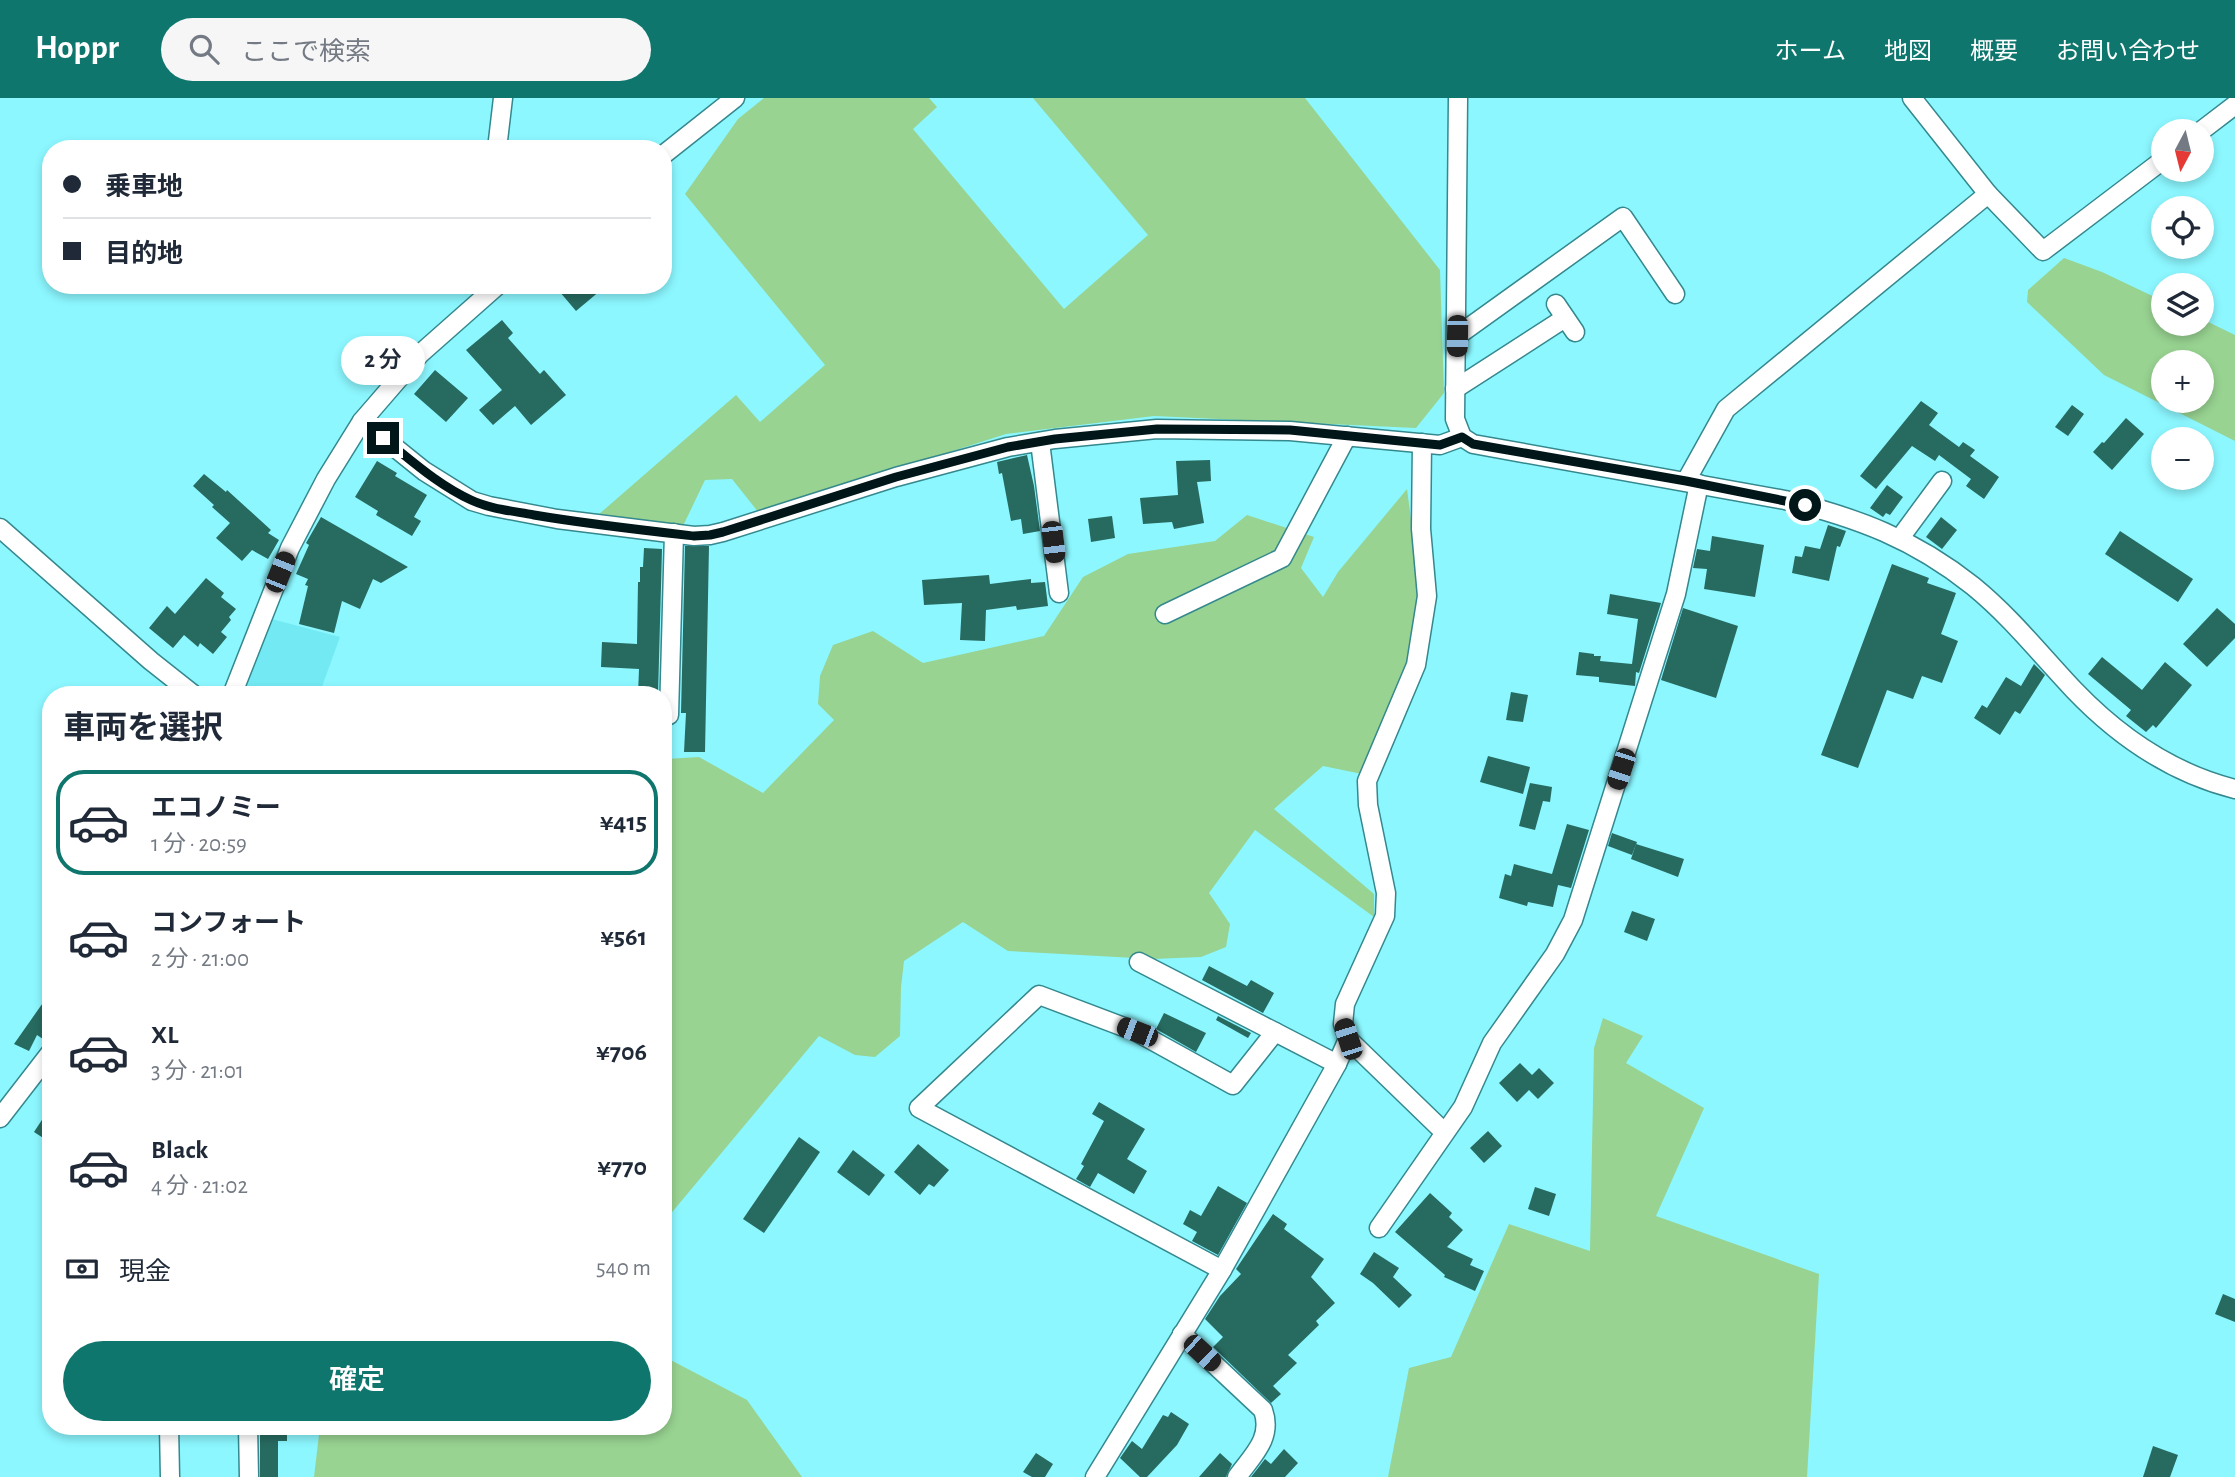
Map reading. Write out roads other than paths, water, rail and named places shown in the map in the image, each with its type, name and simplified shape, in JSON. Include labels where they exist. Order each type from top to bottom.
[{"type":"street","points":[[498,140],[503,98]]},
{"type":"street","points":[[672,148],[735,98]]},
{"type":"street","points":[[1458,98],[1455,419],[1462,437],[1473,444],[1785,500],[1824,509],[1900,538],[1932,555],[1974,587],[2026,635],[2083,698],[2134,744],[2202,780],[2235,789]]},
{"type":"street","points":[[1912,98],[1988,194],[2043,251],[2151,169]]},
{"type":"street","points":[[2214,121],[2235,105]]},
{"type":"street","points":[[1379,1228],[1463,1107],[1492,1043],[1555,954],[1573,920],[1676,594],[1693,482],[1726,409],[1988,194]]},
{"type":"street","points":[[1457,336],[1623,217],[1675,294]]},
{"type":"street","points":[[236,686],[290,548],[326,479],[362,421],[420,354],[488,294]]},
{"type":"street","points":[[1455,389],[1566,318]]},
{"type":"street","points":[[362,421],[424,471],[472,500],[489,506],[557,519],[710,535],[896,477],[1008,447],[1040,442],[1157,429],[1290,430],[1440,445],[1462,437]]},
{"type":"street","points":[[1166,614],[1282,558],[1348,436]]},
{"type":"street","points":[[1040,442],[1059,593]]},
{"type":"street","points":[[1422,443],[1421,529],[1427,596],[1416,665],[1367,781],[1368,805],[1386,893],[1385,916],[1345,1004],[1343,1024],[1348,1039],[1444,1132]]},
{"type":"street","points":[[1900,538],[1942,481]]},
{"type":"street","points":[[0,528],[183,686]]},
{"type":"street","points":[[670,686],[674,533]]},
{"type":"street","points":[[1139,962],[1336,1064]]},
{"type":"street","points":[[1222,1270],[919,1108],[1039,995],[1137,1032],[1233,1085],[1275,1032]]},
{"type":"street","points":[[1095,1477],[1222,1270],[1348,1039]]},
{"type":"street","points":[[0,1118],[42,1064]]},
{"type":"street","points":[[1182,1334],[1263,1410],[1267,1423],[1266,1435],[1237,1477]]},
{"type":"street","points":[[169,1435],[170,1477]]},
{"type":"street","points":[[248,1435],[249,1477]]}]
